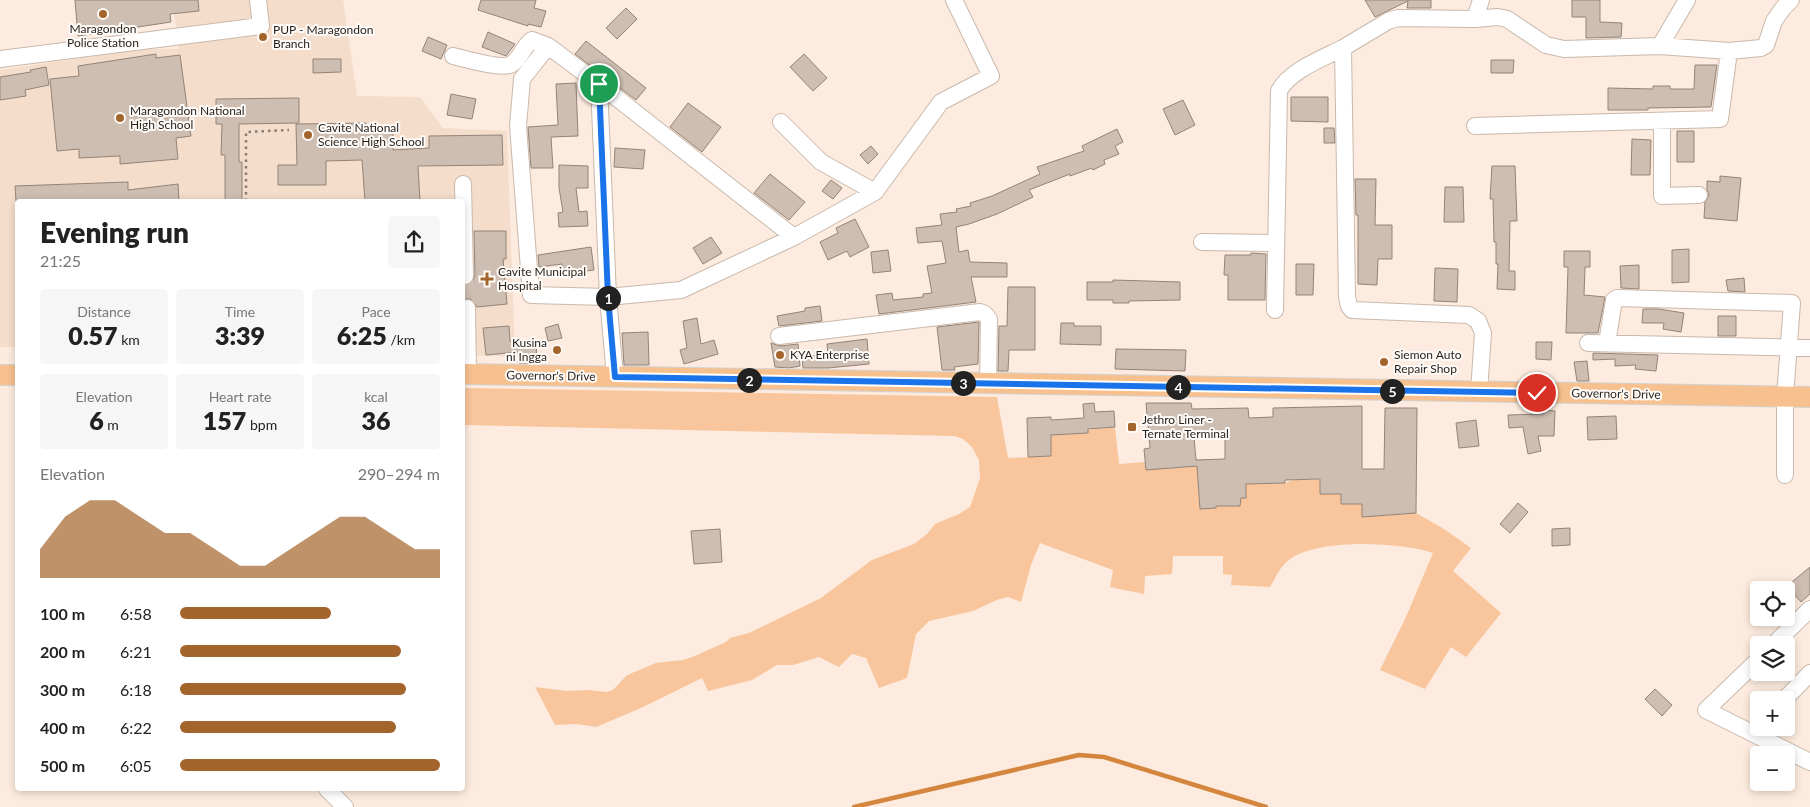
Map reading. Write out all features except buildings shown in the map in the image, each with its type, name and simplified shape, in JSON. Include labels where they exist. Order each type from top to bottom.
[{"type":"main road","points":[[0,375],[15,375]]},
{"type":"main road","name":"Governor's Drive","points":[[465,375],[1810,397]]},
{"type":"street","points":[[0,59],[261,26],[258,0]]},
{"type":"street","points":[[548,46],[522,79],[518,126],[531,295],[608,297],[681,290],[794,237],[875,192],[941,102],[991,76],[954,0]]},
{"type":"street","points":[[1475,18],[1481,0]]},
{"type":"street","points":[[1660,46],[1687,0]]},
{"type":"street","points":[[1275,310],[1278,91],[1291,76],[1388,21],[1398,18],[1498,17],[1507,19],[1546,45],[1564,49],[1660,46],[1729,51],[1761,48],[1766,45],[1774,21],[1791,0]]},
{"type":"street","points":[[453,56],[503,66],[512,65],[520,56],[526,44],[532,40],[548,46],[794,237]]},
{"type":"street","points":[[1343,48],[1347,297],[1349,306],[1352,310],[1469,315],[1478,321],[1483,333],[1479,392]]},
{"type":"street","points":[[1475,126],[1720,119],[1729,51]]},
{"type":"street","points":[[599,84],[608,297],[615,377]]},
{"type":"street","points":[[1662,121],[1662,196],[1699,195]]},
{"type":"street","points":[[781,122],[821,162],[875,192]]},
{"type":"street","points":[[463,184],[463,199]]},
{"type":"street","points":[[1202,242],[1276,243]]},
{"type":"street","points":[[1607,343],[1614,300],[1622,297],[1792,303],[1786,397],[1784,475]]},
{"type":"street","points":[[465,375],[467,308]]},
{"type":"street","points":[[779,336],[980,312],[986,314],[989,319],[988,384]]},
{"type":"street","points":[[1588,342],[1810,348]]},
{"type":"street","points":[[1782,636],[1810,609]]},
{"type":"street","points":[[1750,667],[1706,710],[1750,728]]},
{"type":"street","points":[[1793,691],[1810,673]]},
{"type":"street","points":[[1766,736],[1810,762]]},
{"type":"street","points":[[328,791],[345,807]]},
{"type":"path","points":[[246,199],[246,132],[290,130]]},
{"type":"shaded area","points":[[172,0],[343,0],[357,96],[420,97],[443,128],[507,131],[515,356],[465,356],[465,199],[15,199],[15,347],[0,347],[0,70],[139,49],[179,49]]},
{"type":"shaded area","points":[[465,388],[997,397],[1008,458],[1051,456],[1051,434],[1088,433],[1088,430],[1115,427],[1119,464],[1145,462],[1146,470],[1197,466],[1200,509],[1216,508],[1216,506],[1240,506],[1241,498],[1246,497],[1246,484],[1320,480],[1341,494],[1342,504],[1362,504],[1362,517],[1416,513],[1444,529],[1471,548],[1453,571],[1501,613],[1466,657],[1451,647],[1425,689],[1380,670],[1406,617],[1433,553],[1401,546],[1360,544],[1320,548],[1303,552],[1290,559],[1281,568],[1270,587],[1231,585],[1232,575],[1223,574],[1223,556],[1173,556],[1172,574],[1145,576],[1144,594],[1110,587],[1113,570],[1040,543],[1031,565],[1021,602],[1008,597],[973,611],[929,621],[916,634],[907,678],[879,688],[866,658],[852,654],[839,667],[819,657],[793,665],[777,665],[752,680],[708,691],[702,678],[641,708],[596,727],[577,724],[555,725],[535,687],[567,691],[607,692],[613,690],[626,676],[632,673],[656,663],[683,660],[695,656],[726,642],[730,638],[749,633],[821,598],[872,560],[914,544],[927,534],[935,524],[970,507],[980,478],[979,460],[972,447],[963,439],[955,436],[465,425]]},
{"type":"waterway","points":[[854,807],[1079,755],[1104,757],[1266,807]]},
{"type":"tunnel","points":[[465,276],[467,308]]},
{"type":"place","name":"Maragondon Police Station","points":[[103,14]]},
{"type":"place","name":"PUP - Maragondon Branch","points":[[263,37]]},
{"type":"place","name":"Maragondon National High School","points":[[120,118]]},
{"type":"place","name":"Cavite National Science High School","points":[[308,135]]},
{"type":"place","name":"Cavite Municipal Hospital","points":[[487,279]]},
{"type":"place","name":"Kusina ni Ingga","points":[[557,350]]},
{"type":"place","name":"KYA Enterprise","points":[[780,355]]},
{"type":"place","name":"Siemon Auto Repair Shop","points":[[1384,362]]},
{"type":"place","name":"Jethro Liner - Ternate Terminal","points":[[1132,427]]},
{"type":"route","points":[[599,84],[608,297],[615,377],[1537,393]]}]
